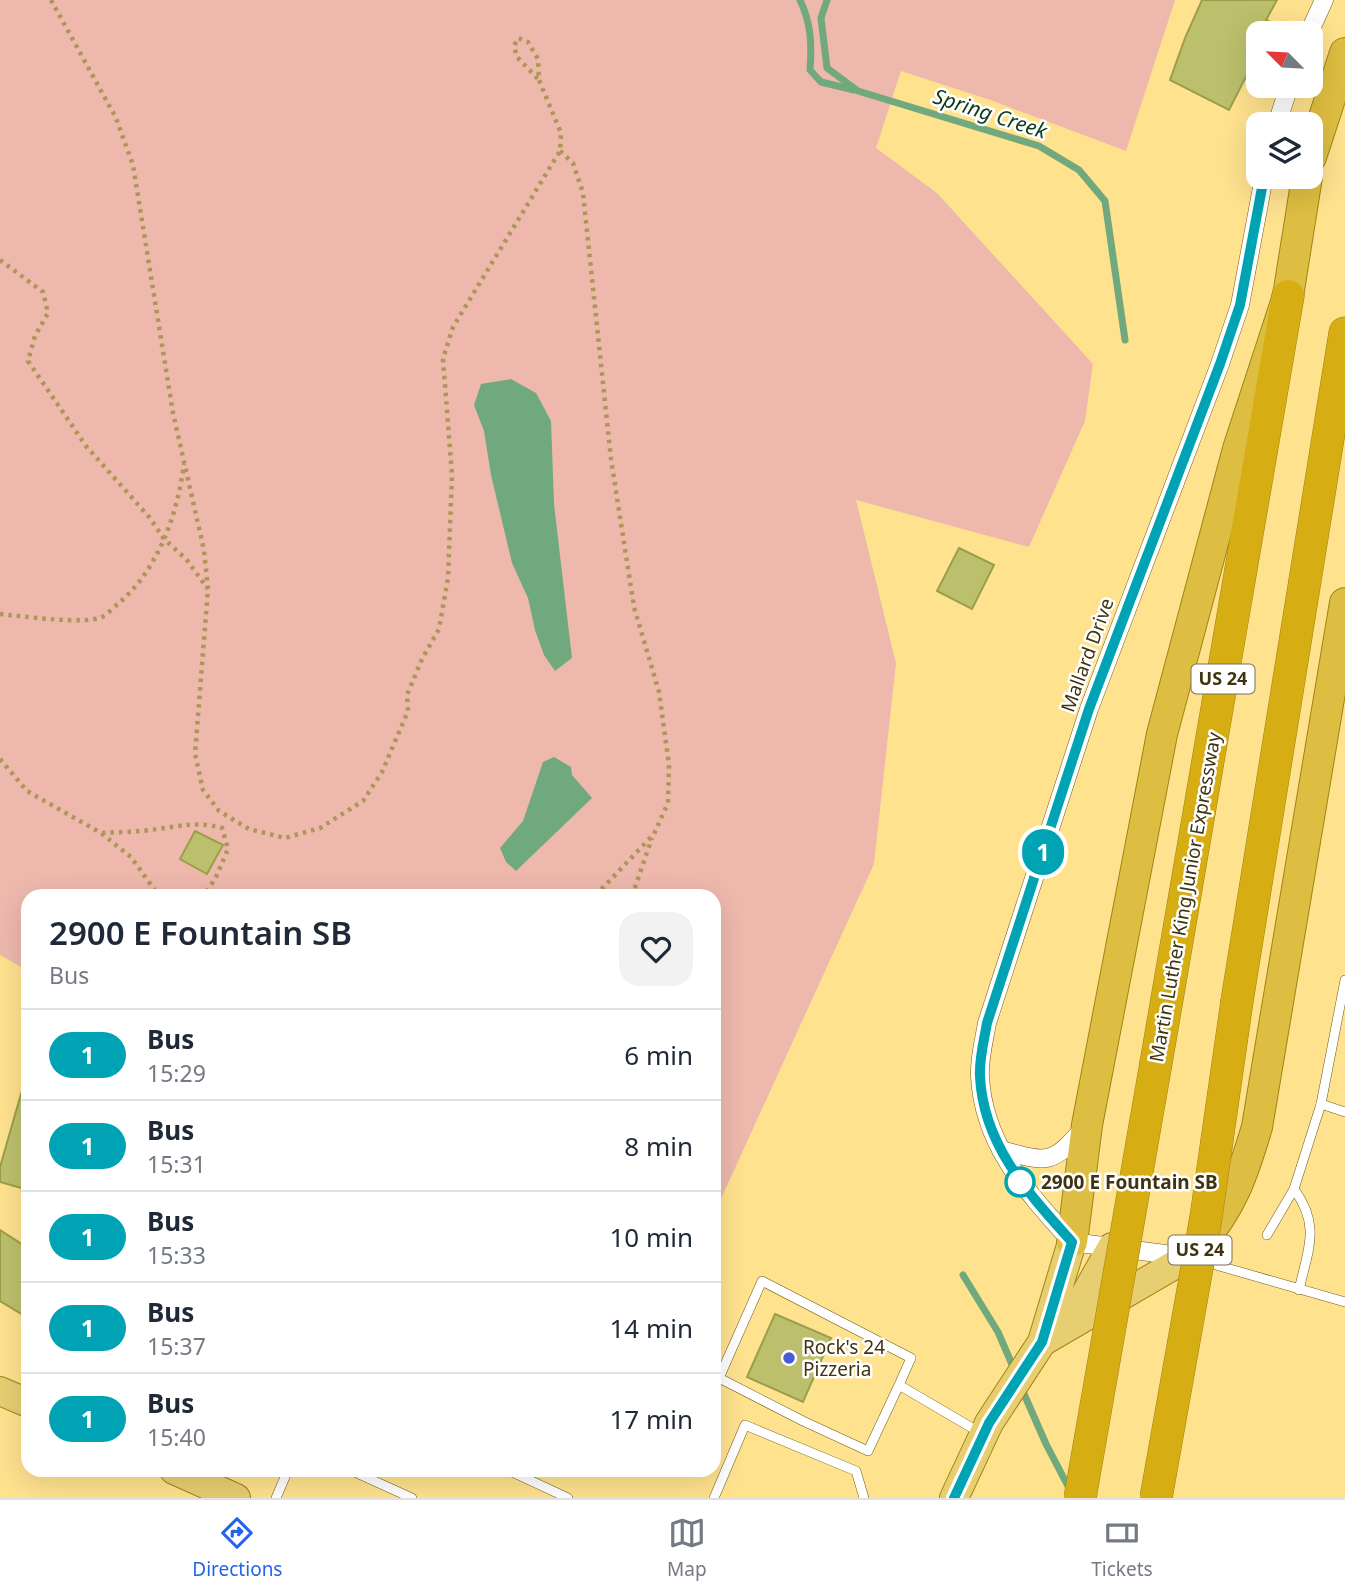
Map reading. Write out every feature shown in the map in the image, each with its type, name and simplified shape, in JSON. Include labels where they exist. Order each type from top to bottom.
[{"type":"highway","points":[[1323,120],[1345,53]]},
{"type":"highway","name":"US 24","points":[[1288,296],[1305,189]]},
{"type":"highway","points":[[1072,1242],[1087,1125],[1162,734],[1238,449],[1288,296]]},
{"type":"highway","name":"Martin Luther King Junior Expressway","points":[[1080,1498],[1288,296]]},
{"type":"highway","name":"US 24","points":[[1156,1498],[1206,1217],[1237,1001],[1345,333]]},
{"type":"highway","points":[[1188,1257],[1216,1225],[1243,1177],[1257,1127],[1345,603]]},
{"type":"main road","points":[[954,1498],[986,1429],[1042,1342],[1072,1242]]},
{"type":"main road","points":[[1067,1328],[1112,1247]]},
{"type":"main road","points":[[1042,1342],[1188,1257]]},
{"type":"main road","points":[[0,1391],[21,1400]]},
{"type":"main road","points":[[190,1477],[236,1498]]},
{"type":"street","points":[[1314,21],[1324,0]]},
{"type":"street","name":"Mallard Drive","points":[[1072,1242],[1026,1190],[990,1127],[980,1076],[987,1023],[1089,709],[1240,305],[1262,189]]},
{"type":"street","points":[[1001,1150],[1035,1159],[1050,1159],[1067,1148],[1087,1125]]},
{"type":"street","points":[[1072,1242],[1188,1257]]},
{"type":"lane","points":[[1267,1235],[1294,1189],[1321,1104],[1345,980]]},
{"type":"lane","points":[[1321,1104],[1345,1112]]},
{"type":"lane","points":[[1294,1189],[1305,1205],[1312,1232],[1298,1290]]},
{"type":"lane","points":[[1188,1257],[1345,1302]]},
{"type":"lane","points":[[721,1373],[762,1281],[911,1358],[868,1451],[721,1379]]},
{"type":"lane","points":[[899,1385],[986,1429]]},
{"type":"lane","points":[[715,1498],[745,1425],[856,1471],[864,1498]]},
{"type":"lane","points":[[276,1498],[285,1477]]},
{"type":"lane","points":[[366,1477],[412,1498]]},
{"type":"lane","points":[[523,1477],[568,1498]]},
{"type":"path","points":[[51,0],[116,118],[132,165],[173,412],[204,550],[208,589],[195,754],[203,790],[219,811],[249,829],[285,838],[320,828],[363,801],[382,772],[408,710],[407,695],[422,659],[439,629],[448,578],[452,475],[443,359],[453,327],[559,151],[561,133],[539,80],[538,59],[528,42],[518,38],[513,46],[517,57],[539,80]]},
{"type":"path","points":[[559,151],[573,163],[583,193],[611,459],[634,607],[659,692],[669,765],[668,803],[634,889]]},
{"type":"path","points":[[0,260],[43,292],[48,313],[36,336],[28,361],[86,446],[150,518],[164,540],[186,559],[208,589]]},
{"type":"path","points":[[0,614],[57,620],[101,618],[137,587],[159,551],[179,497],[184,460]]},
{"type":"path","points":[[0,759],[26,791],[101,833],[131,857],[154,889]]},
{"type":"path","points":[[208,889],[228,849],[222,828],[229,817]]},
{"type":"path","points":[[101,833],[156,830],[185,823],[222,828]]},
{"type":"path","points":[[603,889],[654,834]]},
{"type":"shaded area","points":[[0,0],[1175,0],[1126,151],[993,101],[901,71],[876,148],[937,193],[1093,364],[1085,421],[1029,547],[856,500],[896,663],[874,864],[721,1199],[721,889],[21,889],[21,967],[0,955]]},
{"type":"shaded area","points":[[511,379],[536,393],[551,421],[554,504],[572,658],[555,671],[544,655],[528,598],[512,563],[491,475],[484,431],[474,405],[481,384]]},
{"type":"shaded area","points":[[554,757],[571,767],[572,775],[592,798],[516,871],[506,862],[500,848],[523,821],[543,762]]},
{"type":"building","points":[[1202,0],[1277,0],[1266,20],[1268,21],[1246,21],[1246,77],[1229,110],[1170,80]]},
{"type":"building","points":[[959,548],[994,565],[972,609],[937,591]]},
{"type":"building","points":[[195,831],[223,845],[207,874],[180,859]]},
{"type":"building","points":[[21,1094],[21,1188],[0,1182],[0,1167]]},
{"type":"building","points":[[0,1230],[21,1244],[21,1314],[0,1301]]},
{"type":"building","name":"Rock's 24 Pizzeria","points":[[775,1314],[831,1338],[803,1402],[747,1377]]},
{"type":"waterway","points":[[800,0],[810,34],[810,70],[821,82],[854,90]]},
{"type":"waterway","name":"Spring Creek","points":[[827,0],[821,18],[827,68],[858,91],[1039,146],[1079,170],[1105,201],[1125,340]]},
{"type":"waterway","name":"Spring Creek","points":[[963,1275],[998,1332],[1014,1369]]},
{"type":"waterway","name":"Spring Creek","points":[[1021,1387],[1070,1490]]},
{"type":"bus line","name":"1","points":[[954,1498],[989,1423],[1042,1342],[1072,1242],[1012,1171],[990,1127],[980,1076],[987,1023],[1089,709],[1240,305],[1262,189]]},
{"type":"place","name":"2900 E Fountain SB","points":[[1020,1182]]},
{"type":"place","name":"Rock's 24 Pizzeria","points":[[789,1358]]}]
